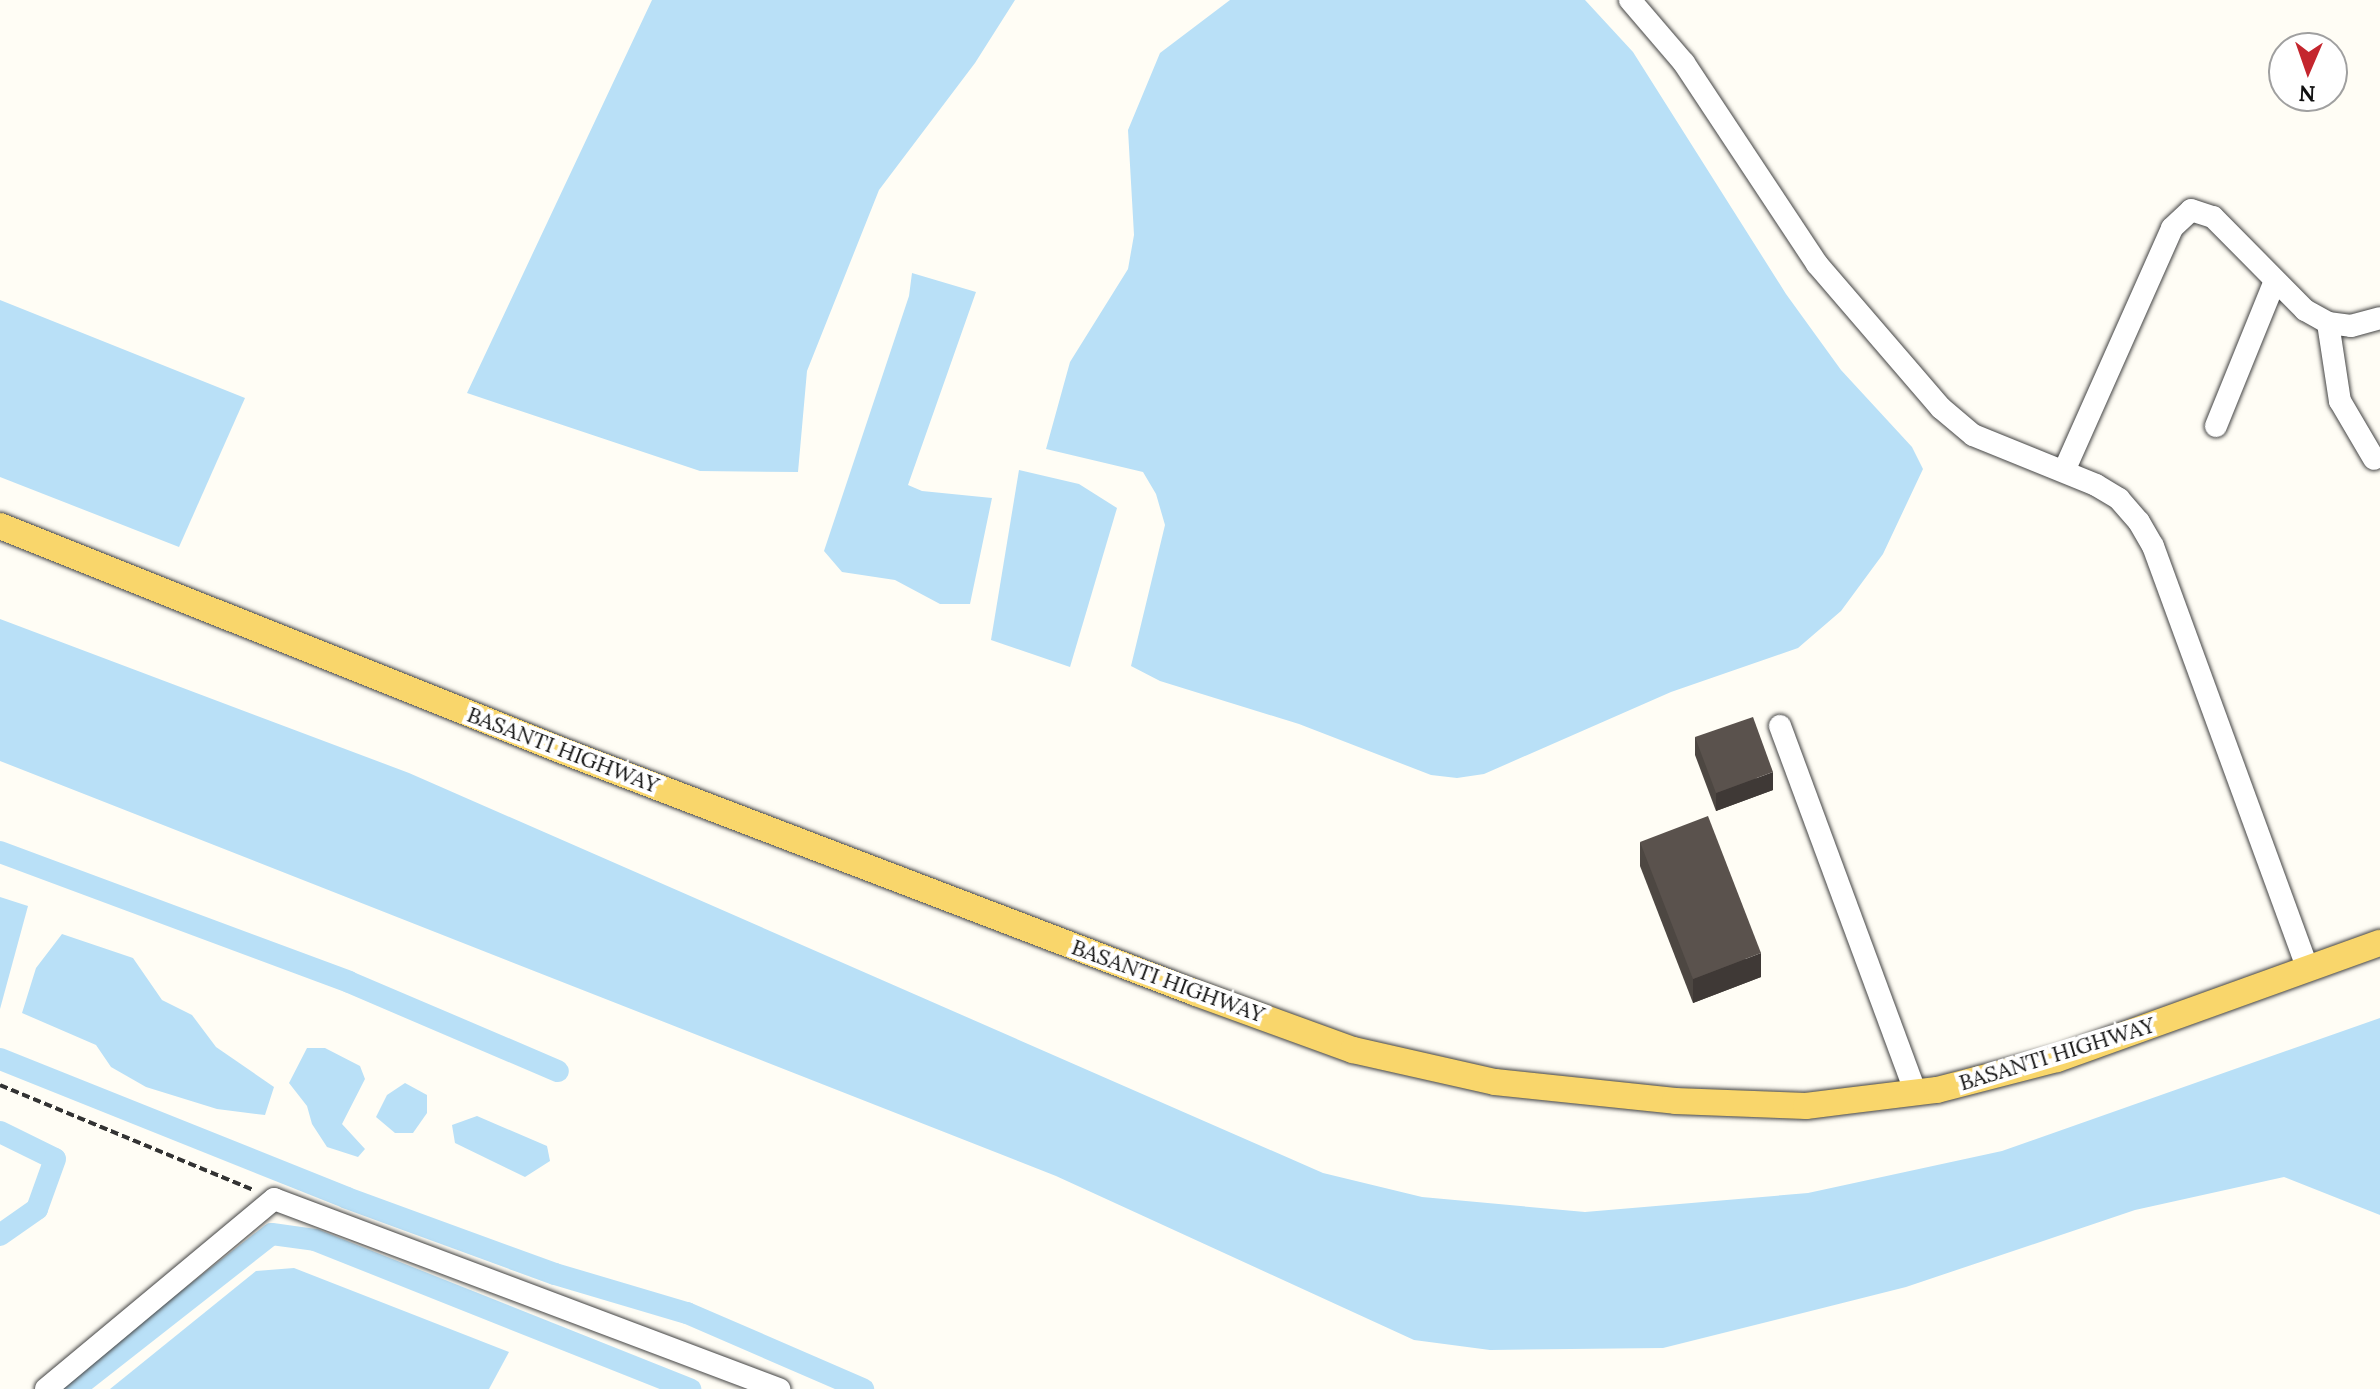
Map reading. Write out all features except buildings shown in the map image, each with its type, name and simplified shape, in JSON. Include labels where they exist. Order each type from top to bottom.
[{"type":"main road","name":"BASANTI HIGHWAY","points":[[0,526],[563,751],[1353,1050],[1495,1082],[1675,1101],[1806,1106],[1916,1093],[2057,1059],[2380,943]]},
{"type":"street","points":[[1630,0],[1684,63],[1817,264],[1941,408],[1973,435],[2064,471],[2119,499],[2153,546],[2308,969]]},
{"type":"street","points":[[2064,471],[2181,217],[2191,210],[2213,217],[2274,283],[2328,323],[2351,326],[2380,318]]},
{"type":"street","points":[[2216,426],[2274,283]]},
{"type":"street","points":[[2328,323],[2340,401],[2374,459]]},
{"type":"street","points":[[1780,726],[1916,1093]]},
{"type":"street","points":[[46,1389],[274,1199],[462,1265],[779,1389]]},
{"type":"path","points":[[0,1085],[274,1199]]},
{"type":"water","points":[[652,0],[1015,0],[975,63],[879,190],[807,371],[798,472],[700,471],[467,393]]},
{"type":"water","points":[[1230,0],[1585,0],[1633,52],[1786,294],[1841,370],[1912,447],[1923,469],[1883,554],[1841,611],[1798,648],[1671,692],[1484,774],[1457,778],[1431,775],[1299,724],[1160,681],[1131,666],[1165,525],[1156,494],[1143,472],[1046,449],[1070,362],[1128,269],[1134,235],[1128,130],[1160,53]]},
{"type":"water","points":[[912,273],[976,292],[908,485],[922,491],[992,498],[970,604],[940,604],[895,580],[842,572],[824,551],[909,296]]},
{"type":"water","points":[[0,300],[245,398],[179,547],[0,477]]},
{"type":"water","points":[[1019,470],[1079,484],[1117,508],[1070,667],[991,640]]},
{"type":"water","points":[[0,619],[409,773],[1323,1173],[1422,1197],[1585,1212],[1808,1193],[2002,1151],[2380,1018],[2380,1215],[2284,1177],[2135,1210],[1906,1287],[1663,1348],[1490,1350],[1414,1340],[1056,1176],[0,761]]},
{"type":"water","points":[[0,897],[28,906],[0,1009]]},
{"type":"water","points":[[62,934],[133,958],[162,1000],[192,1015],[216,1047],[274,1087],[265,1115],[217,1109],[146,1087],[111,1067],[96,1045],[22,1013],[36,968]]},
{"type":"water","points":[[307,1048],[325,1048],[360,1066],[365,1079],[342,1124],[365,1149],[358,1157],[327,1147],[312,1124],[307,1106],[289,1083]]},
{"type":"water","points":[[405,1083],[427,1095],[427,1113],[413,1133],[395,1133],[376,1117],[387,1095]]},
{"type":"water","points":[[477,1116],[547,1146],[550,1161],[525,1177],[455,1143],[452,1125]]},
{"type":"water","points":[[294,1268],[509,1352],[489,1389],[110,1389],[256,1271]]},
{"type":"waterway","points":[[0,852],[349,982],[558,1071]]},
{"type":"waterway","points":[[0,1059],[347,1198],[555,1274],[687,1313],[863,1389]]},
{"type":"waterway","points":[[0,1132],[55,1159],[37,1209],[0,1235]]},
{"type":"waterway","points":[[74,1389],[272,1234],[315,1240],[690,1389]]}]
